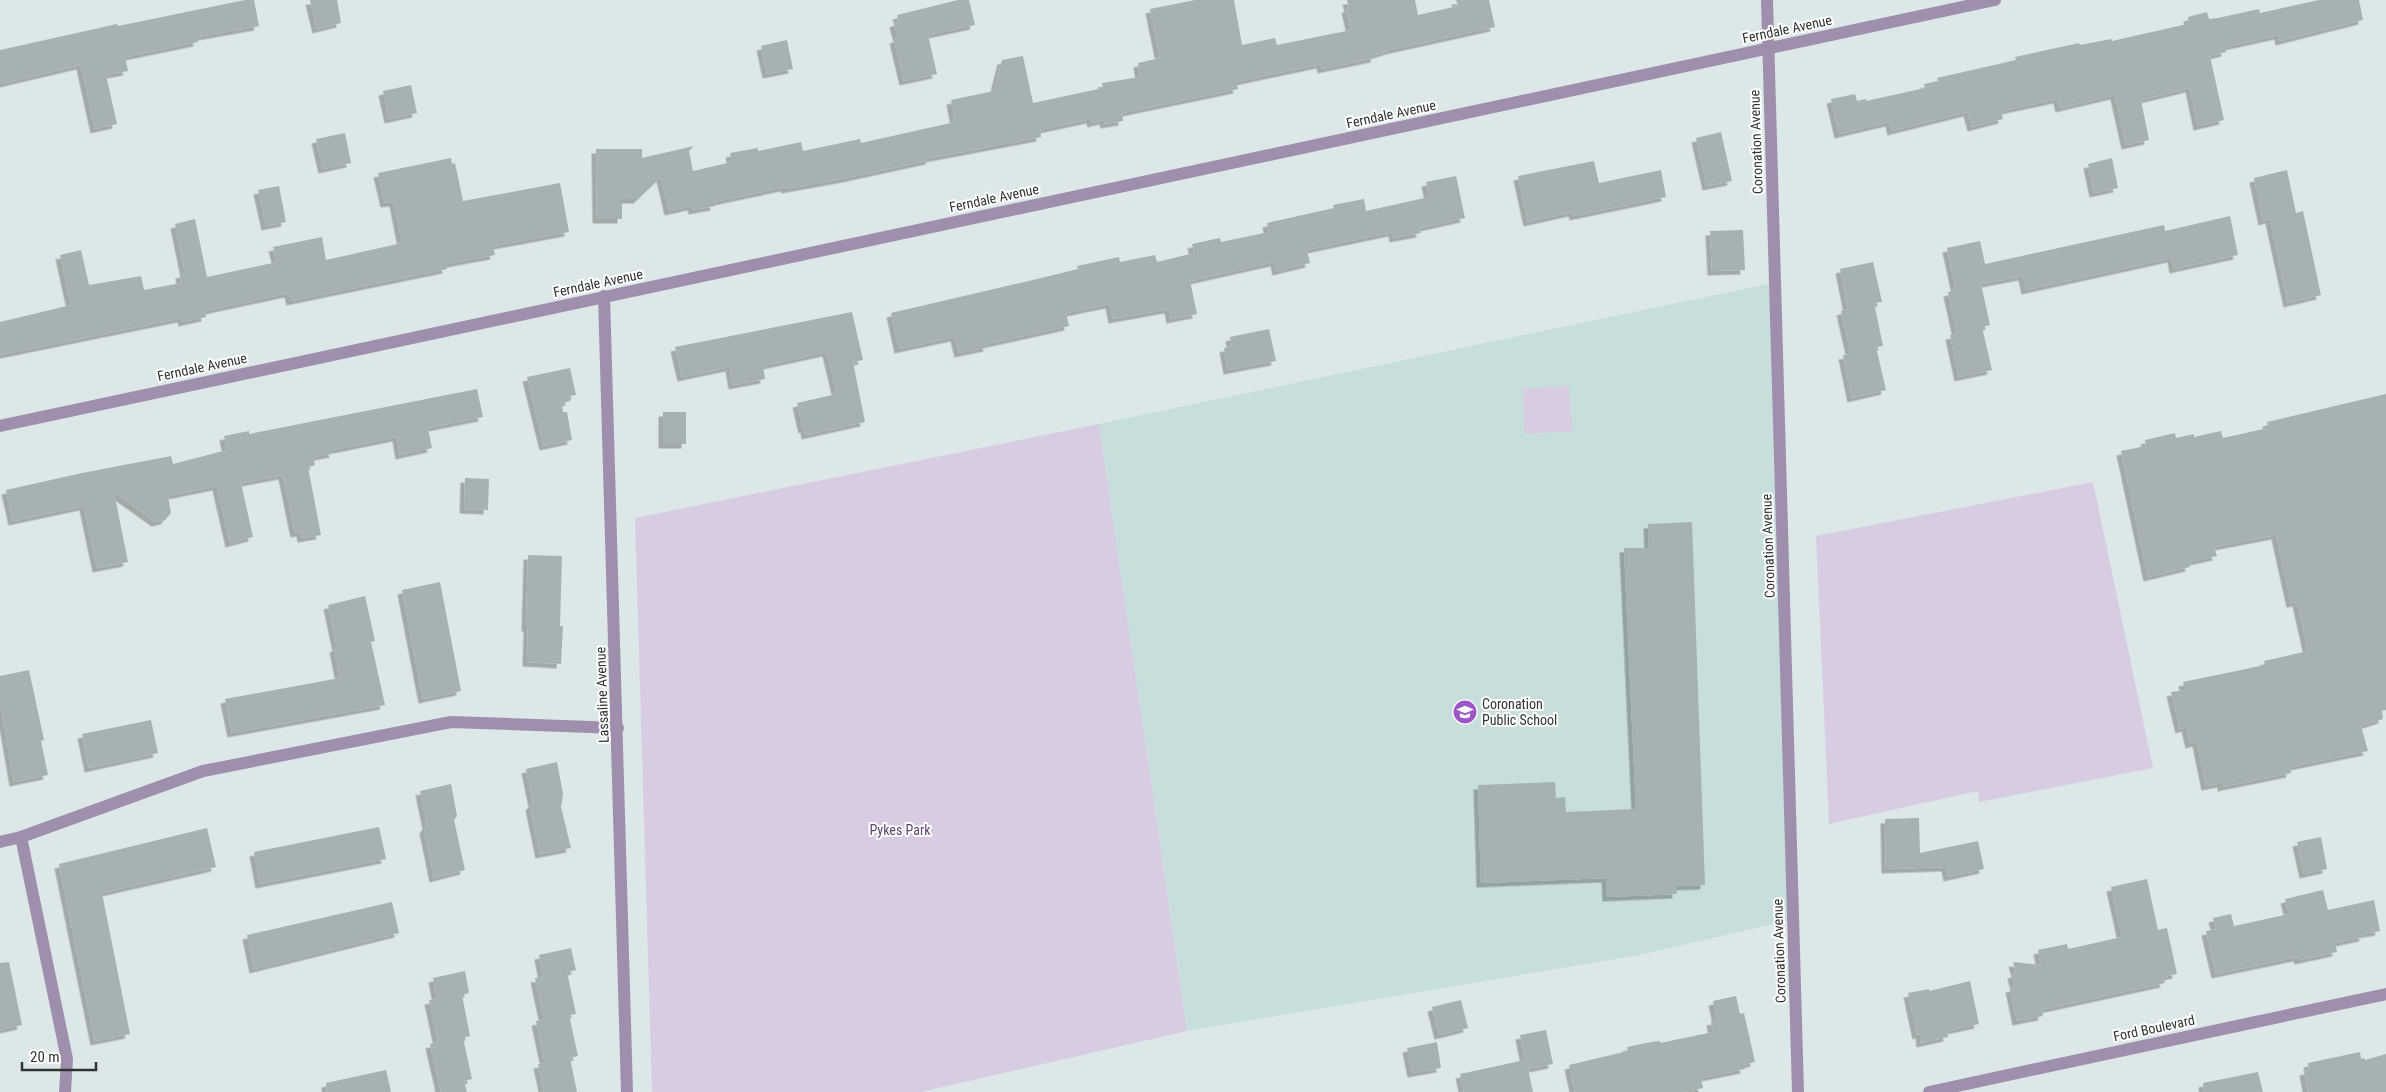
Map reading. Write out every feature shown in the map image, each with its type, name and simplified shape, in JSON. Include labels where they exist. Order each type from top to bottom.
[{"type":"street","name":"Coronation Avenue","points":[[1767,0],[1798,1092]]},
{"type":"street","name":"Ferndale Avenue","points":[[0,426],[1995,0]]},
{"type":"street","name":"Lassaline Avenue","points":[[604,296],[618,728],[627,1092]]},
{"type":"street","points":[[0,842],[21,837],[203,771],[451,722],[618,728]]},
{"type":"street","points":[[21,837],[67,1059],[65,1092]]},
{"type":"street","name":"Ford Boulevard","points":[[1929,1092],[2386,994]]},
{"type":"shaded area","name":"Coronation Public School","points":[[1782,281],[1777,309],[1795,919],[1639,955],[1187,1031],[1099,424]]},
{"type":"green space","points":[[1569,386],[1572,431],[1525,434],[1523,389]]},
{"type":"green space","name":"Pykes Park","points":[[1099,424],[1187,1031],[921,1092],[652,1092],[635,518]]},
{"type":"green space","points":[[2093,482],[2153,768],[1979,802],[1978,791],[1829,824],[1816,536]]},
{"type":"building","points":[[245,0],[254,0],[259,26],[197,37],[198,42],[125,57],[128,71],[106,75],[117,124],[95,129],[81,65],[0,84],[0,50],[117,24],[118,26]]},
{"type":"building","points":[[310,0],[337,0],[341,23],[317,29]]},
{"type":"building","points":[[958,0],[969,0],[975,25],[928,35],[937,74],[904,81],[894,39],[898,38],[894,23],[899,21],[897,15]]},
{"type":"building","points":[[1195,0],[1234,0],[1242,45],[1275,38],[1277,45],[1351,30],[1346,8],[1349,8],[1347,0],[1415,0],[1418,15],[1458,6],[1456,0],[1489,0],[1495,27],[1390,50],[1375,55],[1375,58],[1322,69],[1321,64],[1236,82],[1238,89],[1122,113],[1123,121],[1105,124],[1104,120],[1092,123],[1091,119],[1040,130],[1041,137],[930,158],[930,160],[847,178],[786,189],[785,187],[714,202],[715,206],[693,210],[692,206],[669,211],[661,177],[638,199],[622,199],[622,219],[597,219],[596,149],[642,149],[642,158],[694,146],[689,151],[693,171],[732,162],[730,153],[758,148],[758,151],[801,142],[803,151],[860,139],[861,143],[955,122],[951,100],[994,91],[1002,60],[1023,56],[1033,103],[1103,88],[1102,83],[1140,77],[1138,63],[1160,58],[1150,9]]},
{"type":"building","points":[[2319,0],[2359,0],[2363,20],[2280,41],[2279,35],[2225,47],[2226,52],[2210,56],[2224,120],[2198,126],[2190,88],[2141,100],[2149,140],[2126,145],[2115,95],[2060,108],[2058,99],[2001,111],[2003,119],[1972,127],[1968,112],[1892,131],[1890,122],[1839,134],[1831,99],[1855,94],[1857,101],[1866,99],[1866,101],[1925,88],[1924,84],[1938,81],[1937,78],[2016,60],[2015,57],[2079,43],[2080,45],[2111,39],[2112,41],[2183,25],[2189,23],[2188,17],[2207,12],[2209,19],[2259,9],[2260,13]]},
{"type":"building","points":[[787,40],[793,69],[767,74],[761,46]]},
{"type":"building","points":[[411,85],[417,113],[389,119],[383,91]]},
{"type":"building","points":[[1721,132],[1732,181],[1707,186],[1696,138]]},
{"type":"building","points":[[345,133],[351,163],[323,169],[316,139]]},
{"type":"building","points":[[451,158],[452,164],[455,163],[463,201],[560,183],[569,232],[493,246],[495,255],[446,264],[447,269],[291,301],[289,293],[205,311],[206,317],[183,322],[182,318],[0,355],[0,322],[71,305],[60,255],[81,250],[89,285],[141,276],[144,290],[181,283],[180,274],[185,273],[175,224],[195,219],[207,277],[277,262],[273,247],[322,237],[326,260],[402,243],[394,202],[385,203],[378,173]]},
{"type":"building","points":[[2112,158],[2118,188],[2094,193],[2088,164]]},
{"type":"building","points":[[1594,161],[1599,183],[1661,170],[1666,197],[1574,216],[1573,212],[1528,222],[1518,176]]},
{"type":"building","points":[[2287,170],[2296,213],[2303,211],[2321,295],[2288,303],[2270,219],[2263,221],[2254,178]]},
{"type":"building","points":[[1456,176],[1465,218],[1420,228],[1421,233],[1394,238],[1393,232],[1307,250],[1310,263],[1277,271],[1275,262],[1190,281],[1197,314],[1171,319],[1169,309],[1113,319],[1110,304],[1066,313],[1069,326],[987,344],[988,347],[959,353],[955,337],[899,349],[891,313],[1078,269],[1077,266],[1119,257],[1120,262],[1155,255],[1157,262],[1194,253],[1192,244],[1220,238],[1221,242],[1269,232],[1267,223],[1334,208],[1333,205],[1364,199],[1366,211],[1429,197],[1426,182]]},
{"type":"building","points":[[279,186],[286,222],[266,226],[258,190]]},
{"type":"building","points":[[2230,216],[2238,255],[2174,269],[2172,258],[2026,290],[2023,276],[1981,284],[1990,325],[1982,327],[1992,370],[1959,377],[1950,335],[1957,334],[1948,292],[1956,290],[1947,248],[1980,241],[1985,264],[2164,225],[2165,231]]},
{"type":"building","points":[[1743,230],[1745,270],[1712,271],[1710,231]]},
{"type":"building","points":[[1873,262],[1882,302],[1874,303],[1883,346],[1876,347],[1886,390],[1852,398],[1843,355],[1851,354],[1841,311],[1848,309],[1840,269]]},
{"type":"building","points":[[852,312],[863,360],[853,362],[865,422],[806,435],[797,403],[837,394],[827,352],[763,366],[765,379],[733,385],[730,367],[682,377],[675,347]]},
{"type":"building","points":[[1269,329],[1276,361],[1228,370],[1224,348],[1232,346],[1230,337]]},
{"type":"building","points":[[570,368],[576,395],[569,396],[570,401],[562,403],[563,412],[567,412],[572,440],[544,446],[527,377]]},
{"type":"building","points":[[477,389],[483,417],[428,428],[432,448],[400,455],[397,437],[333,450],[334,453],[313,457],[315,465],[308,467],[321,535],[302,538],[301,532],[295,533],[283,475],[241,483],[253,537],[230,543],[217,486],[168,496],[171,513],[165,520],[156,522],[114,492],[128,562],[97,568],[84,506],[13,521],[6,490],[171,456],[173,464],[227,450],[224,436],[249,431],[249,434]]},
{"type":"building","points":[[2386,394],[2386,710],[2382,711],[2383,719],[2361,726],[2368,751],[2290,767],[2291,773],[2222,787],[2222,783],[2206,786],[2197,742],[2190,744],[2186,727],[2180,729],[2171,692],[2185,690],[2183,682],[2265,665],[2264,661],[2308,651],[2297,602],[2291,603],[2276,535],[2214,547],[2217,556],[2189,562],[2190,567],[2148,577],[2121,451],[2146,446],[2145,440],[2175,433],[2176,438],[2194,434],[2194,437],[2221,431],[2223,438],[2268,428],[2267,422]]},
{"type":"building","points":[[663,412],[686,412],[686,444],[663,444]]},
{"type":"building","points":[[465,478],[489,479],[488,510],[464,509]]},
{"type":"building","points":[[1692,522],[1705,885],[1676,886],[1677,894],[1607,897],[1606,878],[1481,883],[1478,785],[1555,782],[1556,798],[1565,797],[1566,812],[1636,809],[1624,548],[1649,548],[1648,524]]},
{"type":"building","points":[[528,555],[562,556],[560,626],[563,626],[561,664],[527,662]]},
{"type":"building","points":[[440,582],[461,691],[423,699],[402,590]]},
{"type":"building","points":[[365,596],[375,641],[371,642],[385,705],[232,733],[225,699],[340,678],[334,648],[337,647],[328,605]]},
{"type":"building","points":[[29,670],[44,740],[41,741],[48,775],[14,782],[0,700],[0,676]]},
{"type":"building","points":[[151,720],[158,753],[89,768],[82,734]]},
{"type":"building","points":[[557,762],[563,794],[561,807],[571,848],[540,854],[530,806],[533,803],[526,769]]},
{"type":"building","points":[[451,784],[457,816],[454,820],[465,870],[434,878],[424,829],[427,825],[420,791]]},
{"type":"building","points":[[1919,818],[1920,853],[1978,841],[1984,869],[1948,877],[1946,867],[1886,869],[1885,819]]},
{"type":"building","points":[[379,827],[386,859],[260,884],[254,852]]},
{"type":"building","points":[[207,828],[216,867],[102,893],[130,1034],[95,1041],[59,864]]},
{"type":"building","points":[[2321,837],[2327,869],[2304,874],[2297,842]]},
{"type":"building","points":[[2147,879],[2158,930],[2167,928],[2177,974],[2163,977],[2165,983],[2045,1009],[2042,1011],[2043,1016],[2017,1021],[2010,988],[2015,987],[2012,974],[2016,973],[2013,962],[2041,965],[2038,950],[2067,944],[2068,949],[2122,937],[2111,887]]},
{"type":"building","points":[[2323,890],[2328,910],[2374,900],[2380,931],[2363,934],[2364,937],[2335,943],[2337,952],[2299,960],[2298,957],[2216,974],[2206,931],[2216,929],[2213,918],[2231,914],[2234,926],[2289,914],[2285,899]]},
{"type":"building","points":[[392,902],[399,933],[254,969],[247,935]]},
{"type":"building","points":[[571,948],[576,970],[567,972],[576,1014],[569,1015],[578,1056],[570,1058],[577,1092],[544,1092],[538,1064],[545,1063],[536,1021],[544,1020],[535,978],[543,977],[539,955]]},
{"type":"building","points":[[9,962],[22,1025],[0,1030],[0,963]]},
{"type":"building","points":[[465,971],[469,993],[462,995],[470,1036],[463,1038],[472,1079],[464,1081],[467,1092],[441,1092],[430,1044],[438,1042],[429,1000],[437,999],[433,978]]},
{"type":"building","points":[[1970,981],[1979,1024],[1947,1031],[1948,1037],[1921,1043],[1920,1034],[1917,1035],[1908,993],[1929,989],[1929,991]]},
{"type":"building","points":[[1736,996],[1740,1014],[1744,1013],[1755,1062],[1744,1065],[1745,1069],[1701,1078],[1703,1088],[1684,1092],[1575,1092],[1569,1065],[1628,1051],[1627,1047],[1651,1042],[1660,1041],[1660,1043],[1713,1032],[1711,1021],[1717,1020],[1713,1001]]},
{"type":"building","points":[[1461,1000],[1468,1028],[1439,1035],[1432,1007]]},
{"type":"building","points":[[1546,1030],[1553,1064],[1528,1069],[1533,1092],[1464,1092],[1460,1074],[1525,1060],[1520,1035]]},
{"type":"building","points":[[1437,1042],[1441,1068],[1412,1073],[1407,1048]]},
{"type":"building","points":[[2360,1052],[2361,1059],[2364,1058],[2365,1060],[2386,1054],[2386,1092],[2308,1092],[2304,1071],[2309,1070],[2308,1063]]},
{"type":"building","points":[[386,1070],[391,1092],[327,1092],[326,1083]]},
{"type":"building","points":[[2258,1072],[2263,1092],[2204,1092],[2203,1083]]},
{"type":"place","name":"Coronation Public School","points":[[1465,712]]}]
